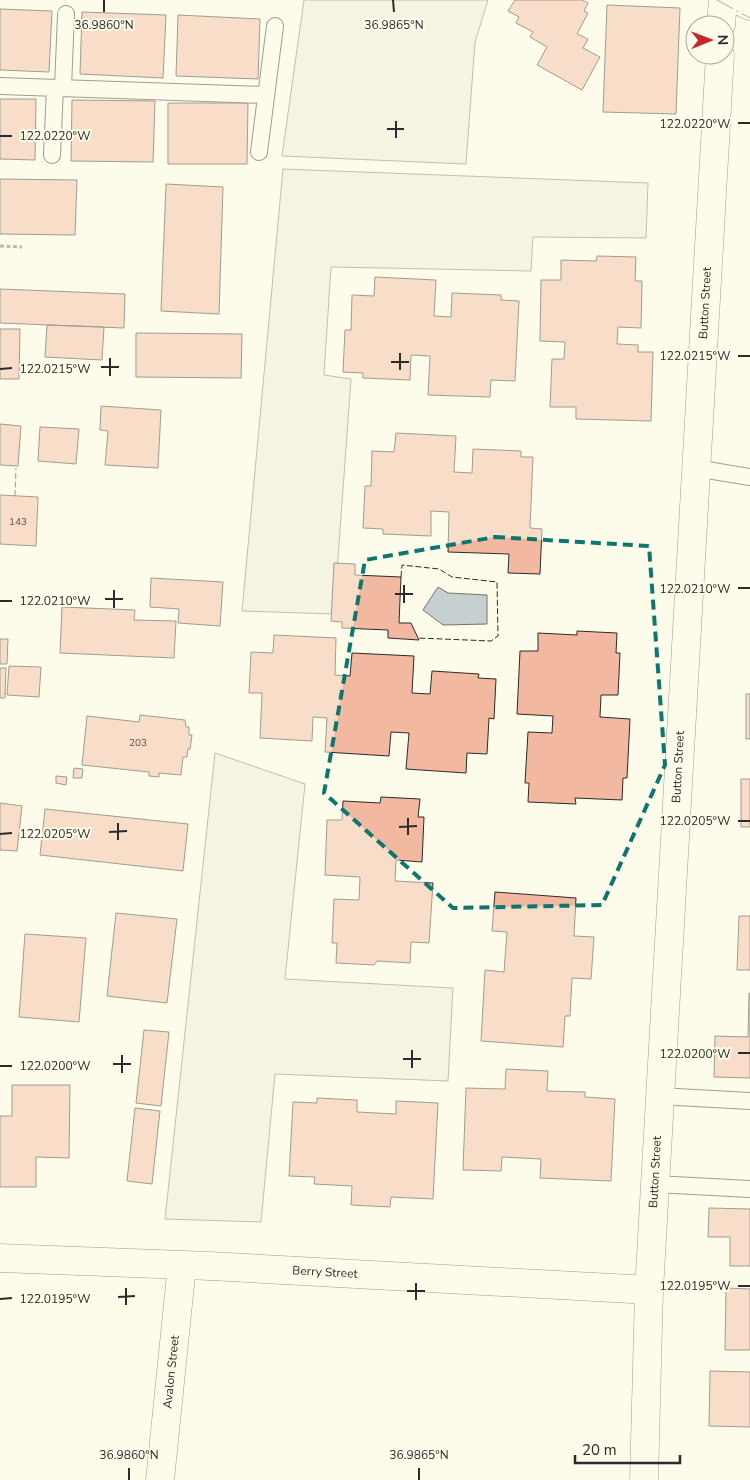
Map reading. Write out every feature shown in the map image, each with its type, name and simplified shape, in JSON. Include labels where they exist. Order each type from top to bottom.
[{"type":"street","points":[[722,15],[723,0]]},
{"type":"street","points":[[738,0],[750,6]]},
{"type":"street","name":"Button Street","points":[[644,1480],[649,1290],[719,65]]},
{"type":"street","name":"Berry Street","points":[[0,1258],[182,1265],[649,1290]]},
{"type":"street","name":"Avalon Street","points":[[160,1480],[182,1265]]},
{"type":"lane","points":[[52,155],[66,14]]},
{"type":"lane","points":[[259,152],[274,26]]},
{"type":"lane","points":[[0,86],[266,95]]},
{"type":"lane","points":[[696,468],[750,476]]},
{"type":"lane","points":[[660,1096],[750,1101]]},
{"type":"lane","points":[[655,1184],[750,1189]]},
{"type":"path","points":[[0,246],[22,246]]},
{"type":"highlighted area","points":[[495,537],[649,546],[665,765],[602,905],[453,908],[324,793],[365,560]]},
{"type":"shaded area","points":[[304,0],[488,0],[475,42],[466,164],[282,156]]},
{"type":"shaded area","points":[[283,169],[648,183],[646,238],[533,237],[531,271],[331,267],[324,375],[351,379],[334,614],[242,611]]},
{"type":"shaded area","points":[[438,587],[448,593],[487,595],[487,624],[443,625],[423,610]]},
{"type":"shaded area","points":[[215,753],[305,784],[285,979],[453,988],[448,1081],[275,1074],[261,1222],[165,1219]]},
{"type":"building","points":[[515,0],[582,0],[588,3],[584,11],[588,13],[577,34],[588,39],[583,48],[600,57],[582,90],[537,65],[547,47],[530,37],[533,32],[516,23],[519,17],[508,11]]},
{"type":"building","points":[[607,5],[680,8],[676,114],[603,112]]},
{"type":"building","points":[[0,9],[52,11],[49,72],[0,70]]},
{"type":"building","points":[[82,12],[166,15],[163,78],[80,74]]},
{"type":"building","points":[[178,15],[260,19],[258,79],[176,76]]},
{"type":"building","points":[[0,99],[36,99],[35,160],[0,159]]},
{"type":"building","points":[[72,100],[155,101],[153,162],[71,161]]},
{"type":"building","points":[[168,103],[248,103],[247,164],[168,164]]},
{"type":"building","points":[[0,179],[77,180],[75,235],[0,234]]},
{"type":"building","points":[[166,184],[223,187],[219,314],[161,311]]},
{"type":"building","points":[[597,256],[636,257],[635,281],[642,281],[641,328],[618,327],[617,344],[638,345],[638,352],[653,352],[651,421],[576,419],[576,407],[550,407],[552,359],[564,359],[565,342],[540,341],[541,280],[561,280],[561,260],[596,261]]},
{"type":"building","points":[[375,277],[436,280],[434,316],[451,317],[452,293],[501,295],[501,300],[519,301],[515,381],[491,380],[490,397],[428,395],[430,356],[411,355],[410,380],[363,378],[363,373],[343,372],[345,330],[351,330],[352,295],[374,296]]},
{"type":"building","points":[[0,289],[125,294],[124,328],[0,323]]},
{"type":"building","points":[[47,325],[104,327],[102,360],[45,357]]},
{"type":"building","points":[[0,329],[20,329],[19,379],[0,379]]},
{"type":"building","points":[[136,333],[242,334],[241,378],[136,377]]},
{"type":"building","points":[[101,406],[161,410],[158,468],[105,465],[108,431],[100,430]]},
{"type":"building","points":[[0,424],[21,426],[18,466],[0,465]]},
{"type":"building","points":[[40,427],[79,429],[76,464],[38,461]]},
{"type":"building","points":[[396,433],[456,436],[454,472],[472,473],[473,449],[521,451],[521,457],[533,457],[530,528],[542,529],[540,574],[508,573],[509,554],[448,552],[449,512],[431,511],[431,536],[383,534],[383,529],[363,528],[365,486],[371,486],[372,451],[394,452]]},
{"type":"building","points":[[0,495],[38,497],[36,546],[0,544]]},
{"type":"building","points":[[334,563],[355,564],[355,575],[401,577],[399,623],[411,623],[419,640],[388,638],[388,630],[342,628],[342,622],[331,621]]},
{"type":"building","points":[[151,578],[223,582],[220,626],[178,623],[179,609],[150,607]]},
{"type":"building","points":[[62,607],[135,610],[134,620],[176,621],[174,658],[60,653]]},
{"type":"building","points":[[577,631],[617,633],[616,653],[620,653],[618,695],[601,695],[600,717],[630,719],[627,778],[623,778],[622,800],[575,798],[576,804],[528,802],[529,783],[525,783],[528,732],[552,733],[553,716],[517,714],[520,651],[538,651],[538,633],[577,635]]},
{"type":"building","points":[[274,635],[336,638],[335,675],[350,676],[352,653],[414,656],[412,693],[430,694],[432,671],[479,674],[478,678],[496,679],[494,719],[489,718],[487,754],[467,753],[466,773],[406,769],[409,733],[391,732],[389,756],[325,752],[327,718],[313,717],[312,741],[260,738],[262,693],[249,693],[251,652],[273,653]]},
{"type":"building","points":[[0,639],[8,639],[7,664],[0,664]]},
{"type":"building","points":[[9,666],[41,667],[39,697],[7,695]]},
{"type":"building","points":[[0,668],[6,668],[5,698],[0,698]]},
{"type":"building","points":[[746,694],[750,694],[750,739],[746,739]]},
{"type":"building","points":[[140,715],[185,720],[186,727],[189,727],[189,735],[192,735],[187,757],[183,757],[181,775],[159,773],[159,777],[149,776],[149,772],[82,765],[87,716],[139,722]]},
{"type":"building","points":[[74,768],[83,769],[82,778],[73,778]]},
{"type":"building","points":[[56,776],[67,777],[66,785],[56,783]]},
{"type":"building","points":[[741,779],[750,779],[750,827],[741,827]]},
{"type":"building","points":[[381,797],[420,799],[418,817],[424,817],[422,862],[396,860],[395,881],[433,883],[429,943],[411,942],[410,963],[377,961],[374,965],[336,963],[337,943],[332,943],[334,899],[359,900],[360,877],[325,875],[327,820],[342,820],[343,801],[380,803]]},
{"type":"building","points":[[0,803],[22,806],[17,851],[0,850]]},
{"type":"building","points":[[45,809],[188,824],[183,871],[40,855]]},
{"type":"building","points":[[495,892],[576,898],[574,936],[594,937],[591,979],[572,978],[570,1016],[565,1016],[563,1047],[481,1041],[485,970],[504,972],[507,932],[492,931]]},
{"type":"building","points":[[116,913],[177,919],[167,1003],[107,996]]},
{"type":"building","points":[[739,916],[750,916],[750,970],[737,970]]},
{"type":"building","points":[[25,934],[86,938],[79,1022],[19,1017]]},
{"type":"building","points":[[749,993],[750,1078],[714,1077],[715,1036],[748,1037]]},
{"type":"building","points":[[144,1030],[169,1032],[161,1106],[136,1103]]},
{"type":"building","points":[[506,1069],[548,1071],[547,1091],[585,1092],[585,1097],[615,1099],[611,1181],[540,1178],[541,1159],[502,1157],[501,1171],[463,1170],[466,1088],[505,1089]]},
{"type":"building","points":[[12,1085],[70,1085],[69,1158],[36,1157],[36,1187],[0,1187],[0,1116],[12,1116]]},
{"type":"building","points":[[317,1098],[357,1100],[357,1112],[396,1114],[396,1101],[438,1103],[433,1199],[391,1197],[390,1207],[351,1205],[352,1186],[314,1184],[315,1177],[289,1176],[293,1102],[317,1103]]},
{"type":"building","points":[[135,1108],[160,1111],[152,1184],[127,1181]]},
{"type":"building","points":[[709,1208],[750,1209],[750,1266],[730,1266],[730,1237],[708,1237]]},
{"type":"building","points":[[726,1288],[750,1289],[750,1350],[725,1350]]},
{"type":"building","points":[[710,1371],[750,1372],[750,1427],[709,1426]]},
{"type":"fence","points":[[15,496],[16,468]]},
{"type":"fence","points":[[401,577],[402,565],[439,569],[452,577],[497,582],[498,636],[491,641],[418,638]]},
{"type":"power","points":[[717,0],[750,18]]}]
